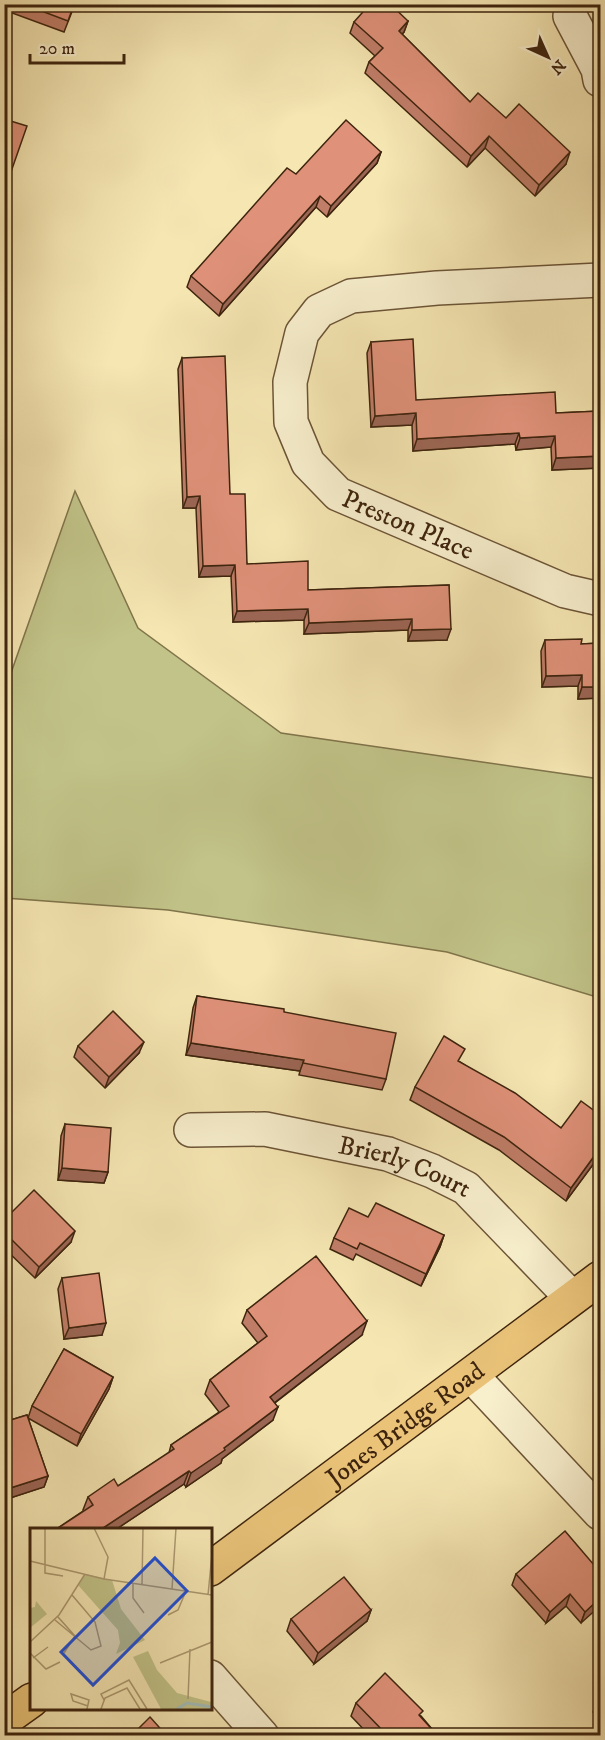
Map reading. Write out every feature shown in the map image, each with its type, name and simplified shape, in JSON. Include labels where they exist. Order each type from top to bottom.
[{"type":"main road","name":"Jones Bridge Road","points":[[212,1568],[472,1376],[600,1278]]},
{"type":"street","points":[[570,16],[598,69],[600,80]]},
{"type":"street","name":"Preston Place","points":[[600,280],[437,288],[351,296],[319,311],[302,333],[290,382],[291,422],[308,463],[338,494],[564,591],[600,599]]},
{"type":"street","name":"Brierly Court","points":[[190,1130],[265,1129],[388,1154],[432,1171],[466,1188],[572,1298]]},
{"type":"street","points":[[472,1376],[600,1513]]},
{"type":"street","points":[[212,1679],[262,1736]]},
{"type":"green space","points":[[75,491],[138,628],[281,733],[600,779],[600,998],[447,952],[168,910],[5,898],[5,690]]},
{"type":"building","points":[[23,4],[74,4],[68,21]]},
{"type":"building","points":[[370,4],[390,4],[408,21],[399,31],[470,102],[478,93],[506,118],[519,104],[570,152],[539,185],[489,136],[471,156],[369,62],[383,48],[354,22]]},
{"type":"building","points":[[4,119],[27,126],[5,189],[4,189]]},
{"type":"building","points":[[346,120],[381,152],[331,206],[320,196],[223,304],[191,276],[287,168],[296,174]]},
{"type":"building","points":[[413,339],[416,400],[555,392],[556,413],[600,411],[600,456],[556,458],[555,436],[520,438],[519,433],[417,439],[416,413],[375,416],[371,342]]},
{"type":"building","points":[[225,356],[230,494],[245,494],[247,564],[308,561],[308,590],[449,585],[451,629],[412,630],[412,619],[309,623],[308,609],[237,611],[235,565],[203,566],[200,496],[187,497],[182,358]]},
{"type":"building","points":[[582,639],[581,644],[600,643],[600,687],[582,687],[582,675],[546,676],[545,640]]},
{"type":"building","points":[[197,996],[284,1009],[284,1012],[396,1033],[386,1079],[303,1063],[304,1060],[191,1043]]},
{"type":"building","points":[[113,1011],[144,1042],[109,1077],[78,1046]]},
{"type":"building","points":[[444,1036],[465,1049],[458,1061],[515,1093],[561,1128],[581,1101],[600,1115],[600,1148],[571,1188],[504,1137],[415,1087]]},
{"type":"building","points":[[65,1124],[111,1128],[108,1172],[62,1168]]},
{"type":"building","points":[[34,1190],[75,1231],[39,1267],[4,1232],[4,1220]]},
{"type":"building","points":[[376,1203],[444,1235],[426,1274],[360,1243],[357,1249],[334,1238],[349,1208],[368,1217]]},
{"type":"building","points":[[316,1256],[367,1321],[270,1397],[278,1407],[224,1448],[225,1450],[191,1473],[189,1471],[103,1528],[58,1528],[93,1505],[88,1497],[114,1479],[118,1486],[174,1449],[171,1445],[229,1406],[210,1380],[267,1336],[247,1310]]},
{"type":"building","points":[[99,1273],[106,1323],[69,1328],[62,1278]]},
{"type":"building","points":[[64,1349],[113,1377],[81,1434],[32,1406]]},
{"type":"building","points":[[27,1415],[48,1476],[4,1490],[4,1422]]},
{"type":"building","points":[[565,1531],[600,1572],[600,1598],[585,1612],[570,1594],[550,1612],[516,1574]]},
{"type":"building","points":[[344,1577],[371,1610],[318,1653],[291,1619]]},
{"type":"building","points":[[385,1673],[423,1711],[419,1715],[438,1736],[388,1736],[356,1703]]},
{"type":"building","points":[[150,1717],[167,1736],[131,1736]]}]
